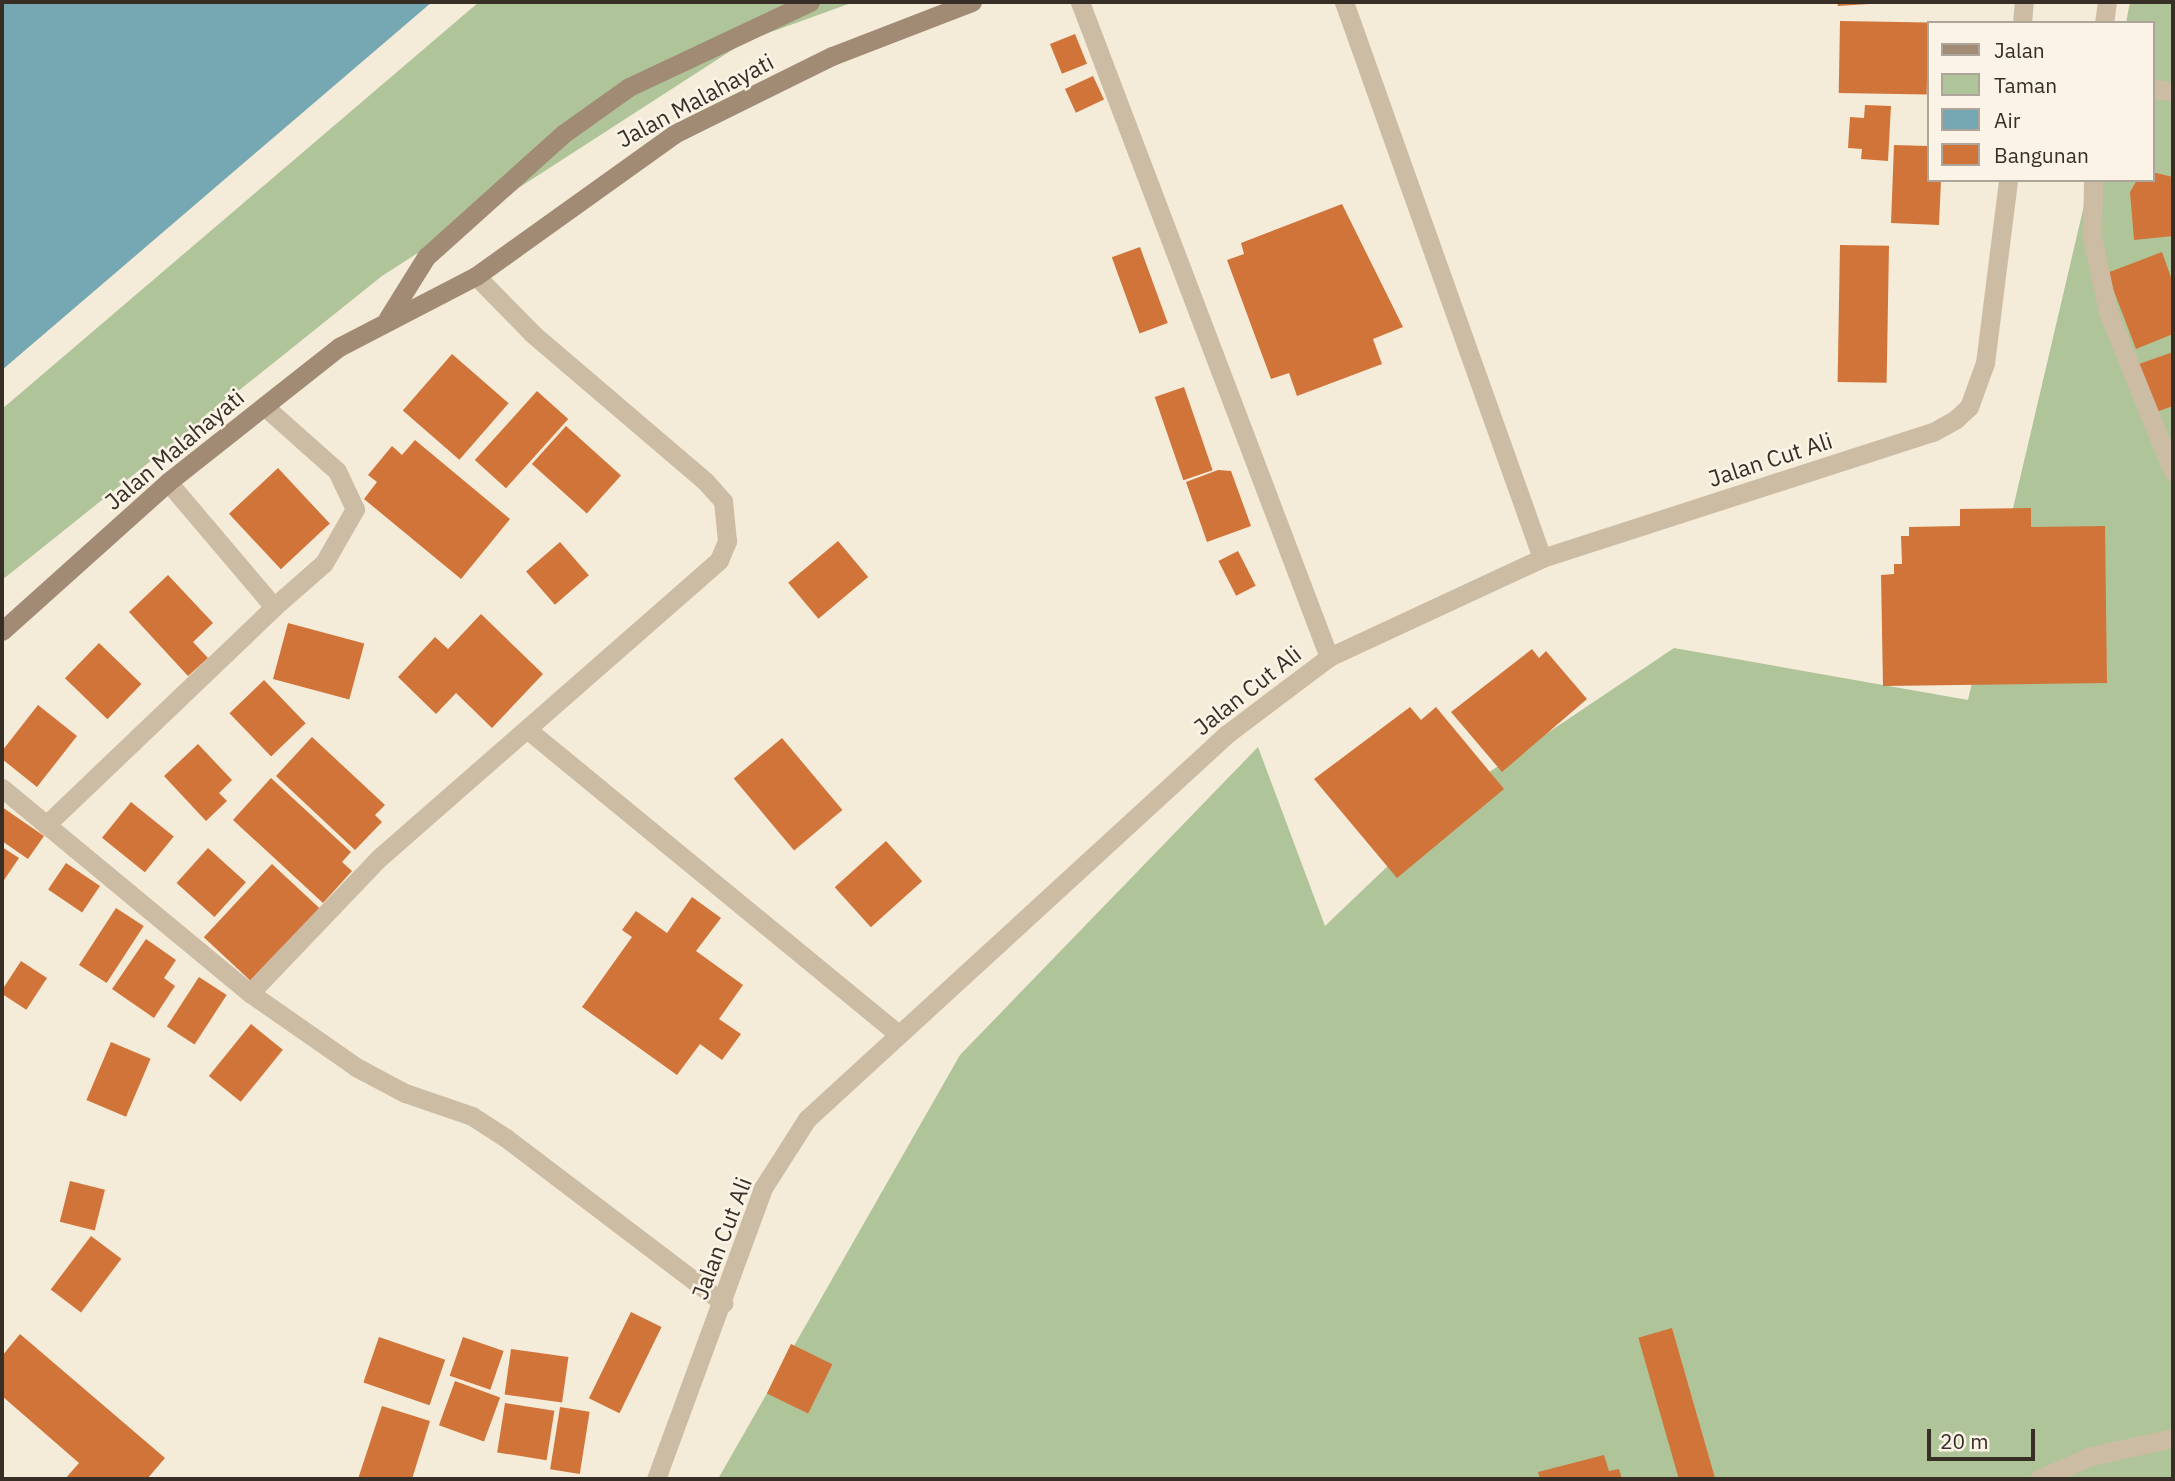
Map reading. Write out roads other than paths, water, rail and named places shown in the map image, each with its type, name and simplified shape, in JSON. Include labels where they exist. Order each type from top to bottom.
[{"type":"main road","name":"Jalan Malahayati","points":[[388,318],[426,257],[563,134],[629,87],[810,2]]},
{"type":"main road","name":"Jalan Malahayati","points":[[2,631],[168,482],[264,406],[388,318],[476,276],[674,134],[832,56],[972,2]]},
{"type":"street","points":[[1080,2],[1329,657]]},
{"type":"street","points":[[1344,2],[1542,558]]},
{"type":"street","points":[[2022,21],[2024,2]]},
{"type":"street","points":[[2104,21],[2107,2]]},
{"type":"street","points":[[2154,88],[2173,92]]},
{"type":"street","name":"Jalan Cut Ali","points":[[656,1479],[723,1303],[763,1188],[807,1119],[1227,734],[1329,657],[1542,558],[1933,432],[1956,419],[1969,407],[1985,363],[2008,182]]},
{"type":"street","points":[[2094,182],[2092,236],[2108,312],[2173,472]]},
{"type":"street","points":[[250,993],[379,858],[719,560],[728,522],[723,501],[705,481],[532,333],[476,276]]},
{"type":"street","points":[[46,825],[274,607],[324,563],[355,509],[337,471],[264,406]]},
{"type":"street","points":[[168,482],[274,607]]},
{"type":"street","points":[[528,730],[900,1035]]},
{"type":"street","points":[[2,788],[250,993],[356,1067],[405,1093],[472,1116],[506,1138],[723,1303]]},
{"type":"street","points":[[2039,1479],[2091,1456],[2173,1438]]},
{"type":"water","points":[[2,2],[432,2],[2,370]]}]
